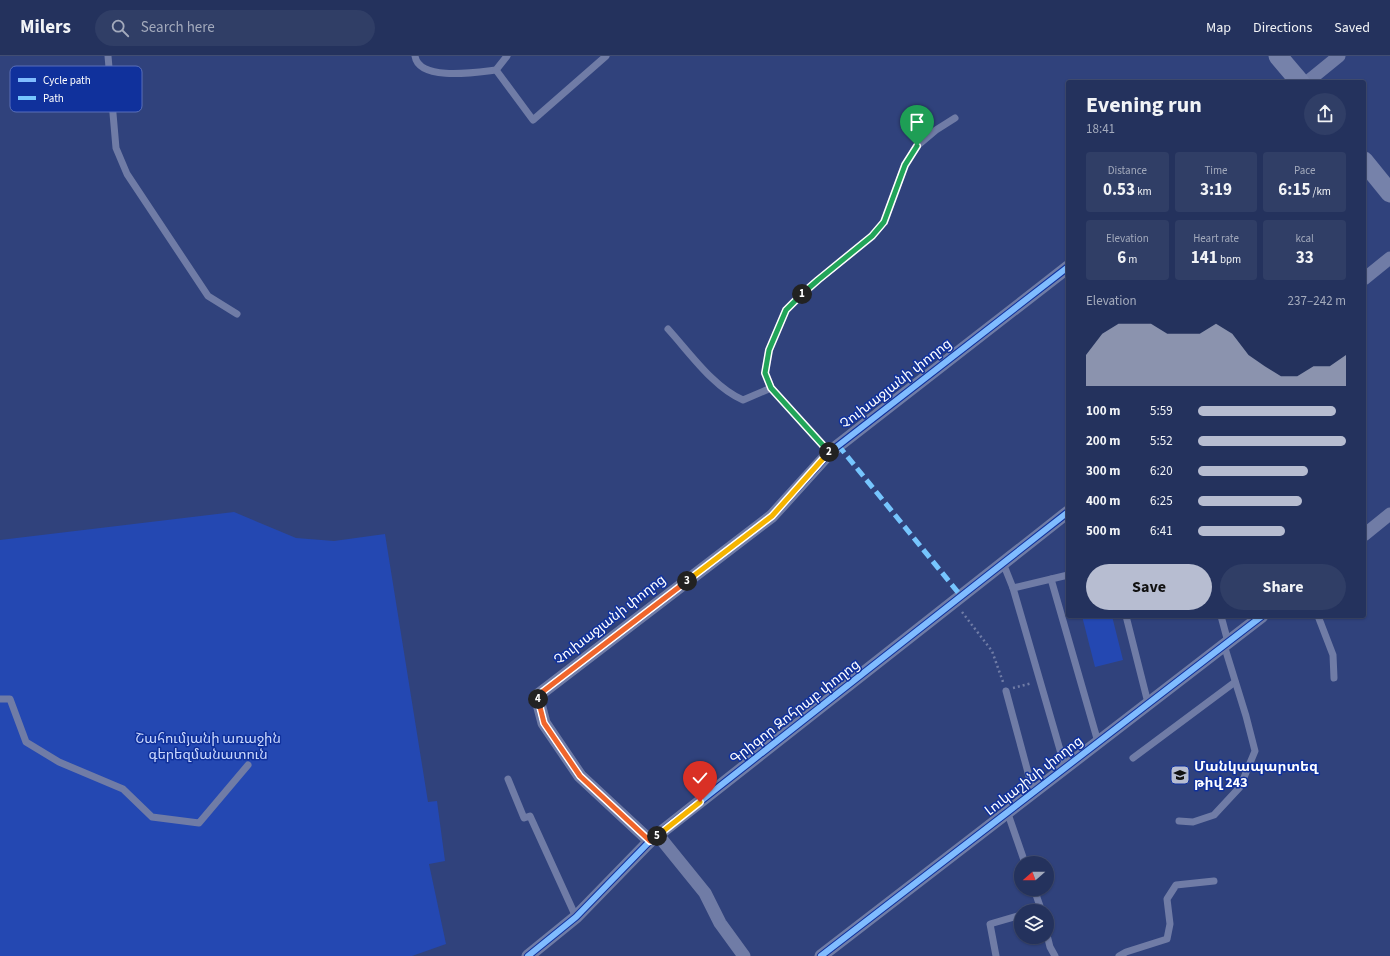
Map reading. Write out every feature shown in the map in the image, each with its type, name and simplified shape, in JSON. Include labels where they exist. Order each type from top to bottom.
[{"type":"street","points":[[1278,56],[1298,80]]},
{"type":"street","points":[[1310,80],[1340,56]]},
{"type":"street","points":[[1366,163],[1390,193]]},
{"type":"street","points":[[1366,277],[1390,258]]},
{"type":"street","name":"Չուխաջյանի փողոց","points":[[744,956],[720,923],[705,893],[654,838],[580,776],[544,723],[537,696],[772,516],[830,452],[1066,269]]},
{"type":"street","name":"Գրիգոր Զոհրաբ փողոց","points":[[528,956],[576,917],[654,838],[1066,514]]},
{"type":"street","points":[[1366,533],[1390,514]]},
{"type":"street","name":"Լուկաշինի փողոց","points":[[821,956],[1007,811],[1259,618]]},
{"type":"lane","points":[[108,56],[109,66]]},
{"type":"lane","points":[[415,56],[419,65],[431,71],[460,74],[496,70],[507,56]]},
{"type":"lane","points":[[496,70],[533,120],[606,56]]},
{"type":"lane","points":[[113,112],[116,148],[127,174],[208,296],[237,314]]},
{"type":"lane","points":[[830,452],[771,388],[765,373],[769,350],[786,310],[818,280],[872,236],[884,222],[905,165],[917,146],[936,130],[956,118]]},
{"type":"lane","points":[[668,329],[714,380],[733,396],[743,400],[771,388]]},
{"type":"lane","points":[[1003,563],[1013,588],[1065,767]]},
{"type":"lane","points":[[1013,588],[1066,575]]},
{"type":"lane","points":[[1051,579],[1098,742]]},
{"type":"lane","points":[[1127,618],[1148,703]]},
{"type":"lane","points":[[1179,821],[1193,822],[1214,814],[1240,787],[1255,751],[1235,682],[1221,618]]},
{"type":"lane","points":[[1319,618],[1332,655],[1334,678]]},
{"type":"lane","points":[[1133,758],[1235,682]]},
{"type":"lane","points":[[1006,691],[1033,791]]},
{"type":"lane","points":[[0,699],[10,699],[26,742],[59,762],[123,789],[152,817],[199,823],[248,765]]},
{"type":"lane","points":[[508,779],[524,818],[530,816],[576,917]]},
{"type":"lane","points":[[1007,811],[1023,856]]},
{"type":"lane","points":[[1119,956],[1126,952],[1167,939],[1170,924],[1167,899],[1176,885],[1214,881]]},
{"type":"lane","points":[[996,956],[990,924],[1014,917]]},
{"type":"lane","points":[[1049,944],[1055,956]]},
{"type":"path","points":[[954,602],[992,651],[1006,691],[1040,681]]},
{"type":"green space","name":"Շահումյանի առաջին գերեզմանատուն","points":[[234,512],[296,538],[334,541],[385,534],[428,802],[437,801],[445,861],[429,864],[446,944],[412,956],[0,956],[0,540]]},
{"type":"green space","points":[[1083,618],[1112,618],[1123,660],[1095,667]]},
{"type":"marked path","points":[[838,445],[961,596]]},
{"type":"cycle path","points":[[650,841],[580,776],[544,723],[537,696],[772,516],[830,452],[1066,269]]},
{"type":"cycle path","points":[[528,956],[576,917],[650,841],[1066,514]]},
{"type":"cycle path","points":[[821,956],[1259,618]]},
{"type":"place","name":"Մանկապարտեզ թիվ 243","points":[[1180,775]]},
{"type":"route","points":[[700,802],[650,841],[580,776],[544,723],[537,696],[772,516],[830,452],[771,388],[765,373],[769,350],[786,310],[818,280],[836,267],[872,236],[884,222],[905,165],[917,146]]}]
